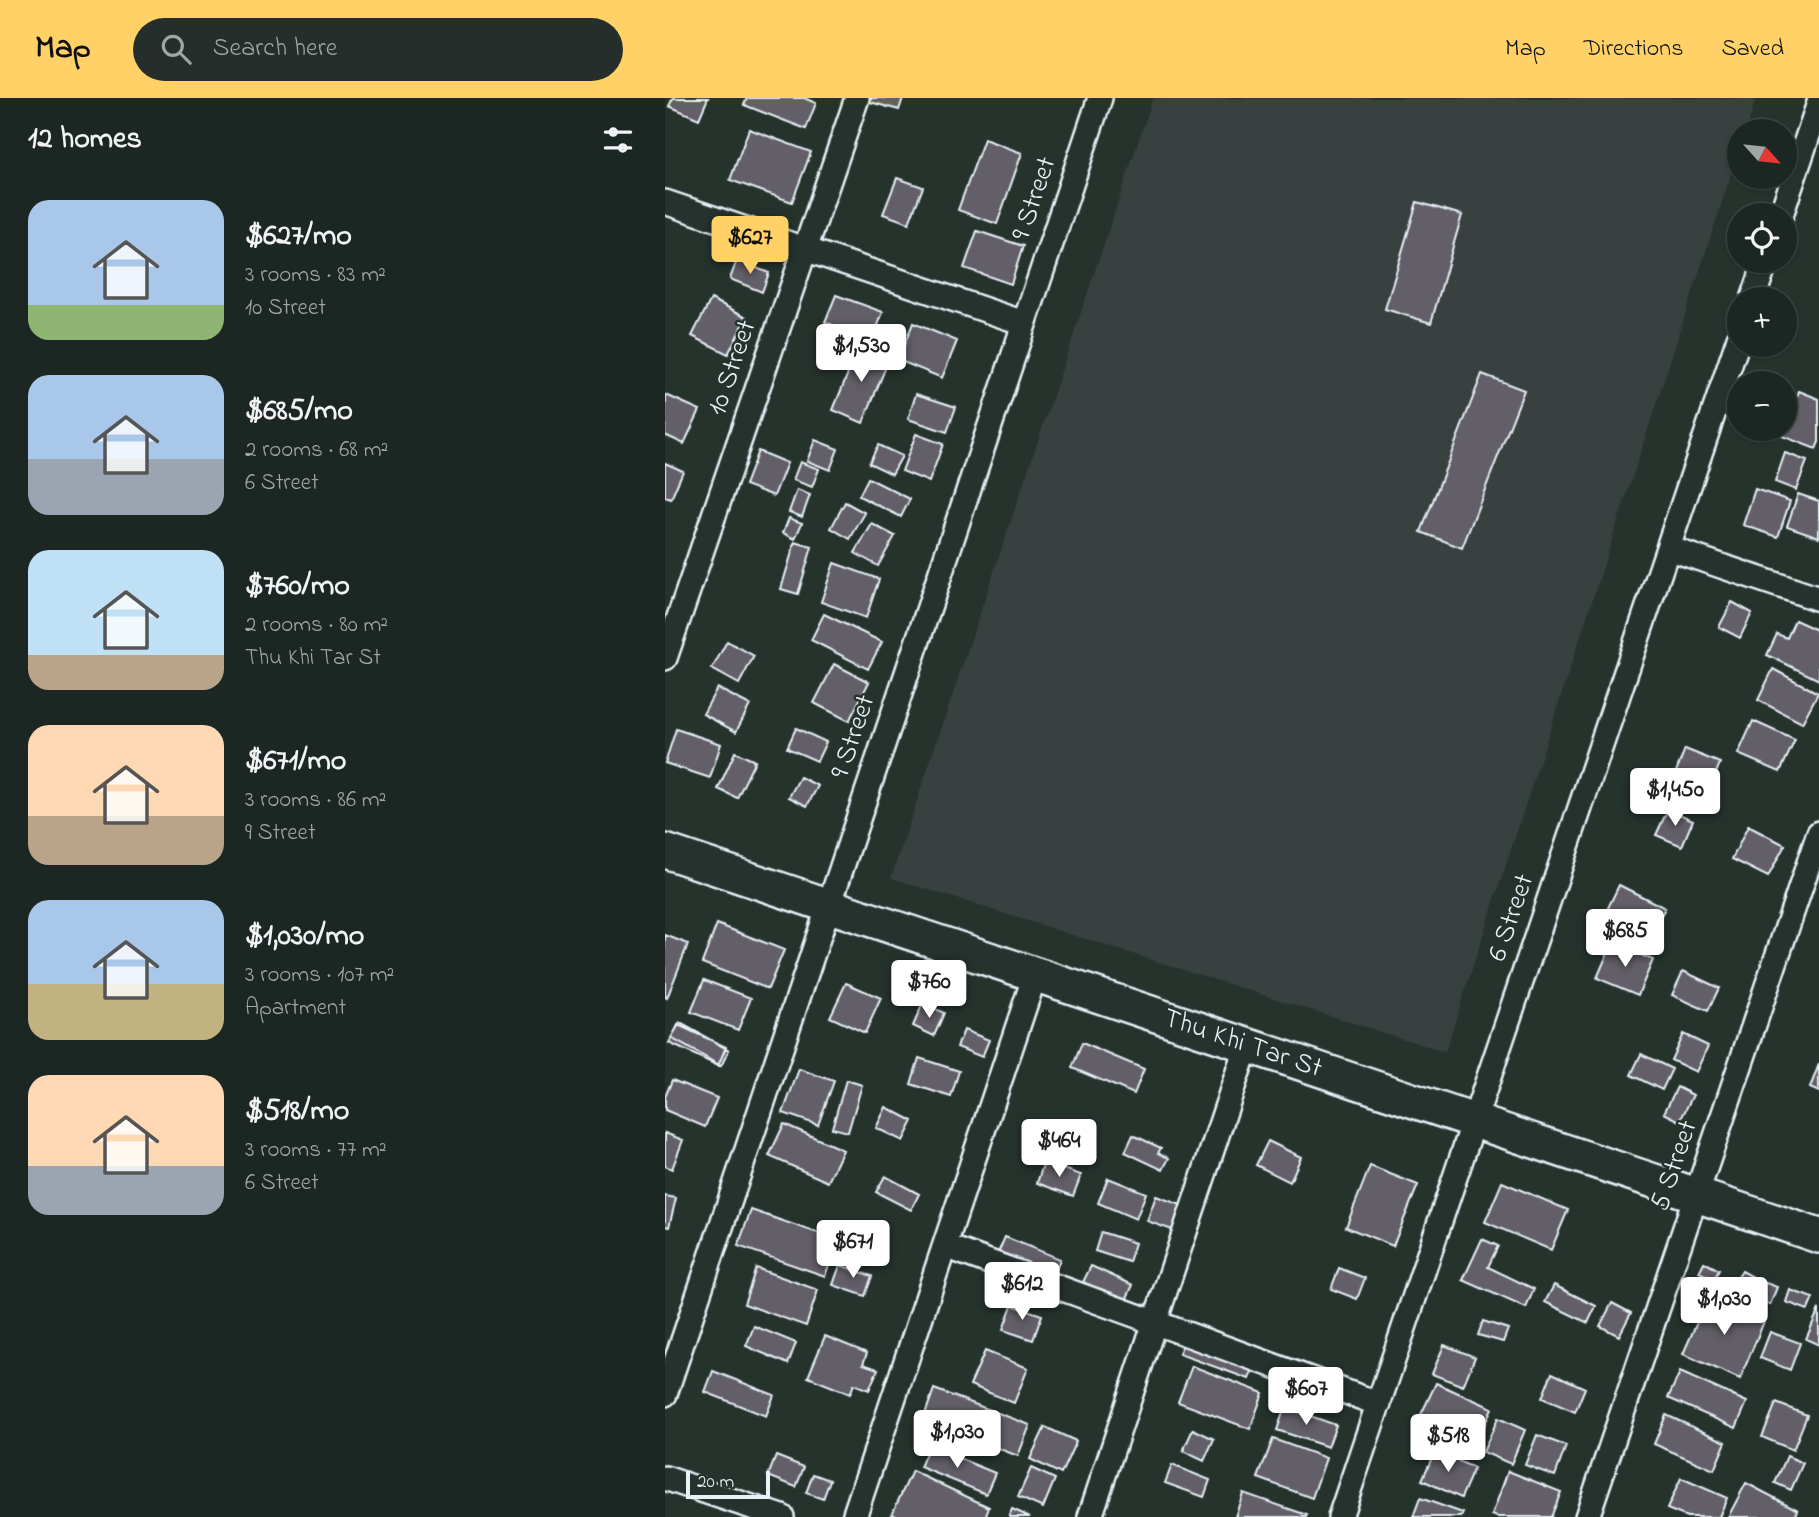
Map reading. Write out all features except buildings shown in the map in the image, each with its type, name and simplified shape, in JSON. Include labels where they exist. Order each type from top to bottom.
[{"type":"street","name":"10 Street","points":[[665,658],[857,98]]},
{"type":"street","name":"9 Street","points":[[665,1394],[1100,98]]},
{"type":"street","points":[[1785,203],[1819,103]]},
{"type":"street","points":[[665,202],[1024,323]]},
{"type":"street","name":"6 Street","points":[[1341,1517],[1733,357]]},
{"type":"street","points":[[1668,548],[1819,599]]},
{"type":"street","name":"5 Street","points":[[1587,1517],[1819,834]]},
{"type":"street","name":"Thu Khi Tar St","points":[[665,851],[1819,1236]]},
{"type":"street","points":[[854,1517],[1035,975]]},
{"type":"street","points":[[1090,1517],[1247,1045]]},
{"type":"street","points":[[945,1246],[1379,1404]]},
{"type":"street","points":[[665,1478],[782,1517]]},
{"type":"shaded area","points":[[1153,98],[1756,98],[1750,119],[1727,119],[1727,187],[1445,1052],[891,878]]}]
